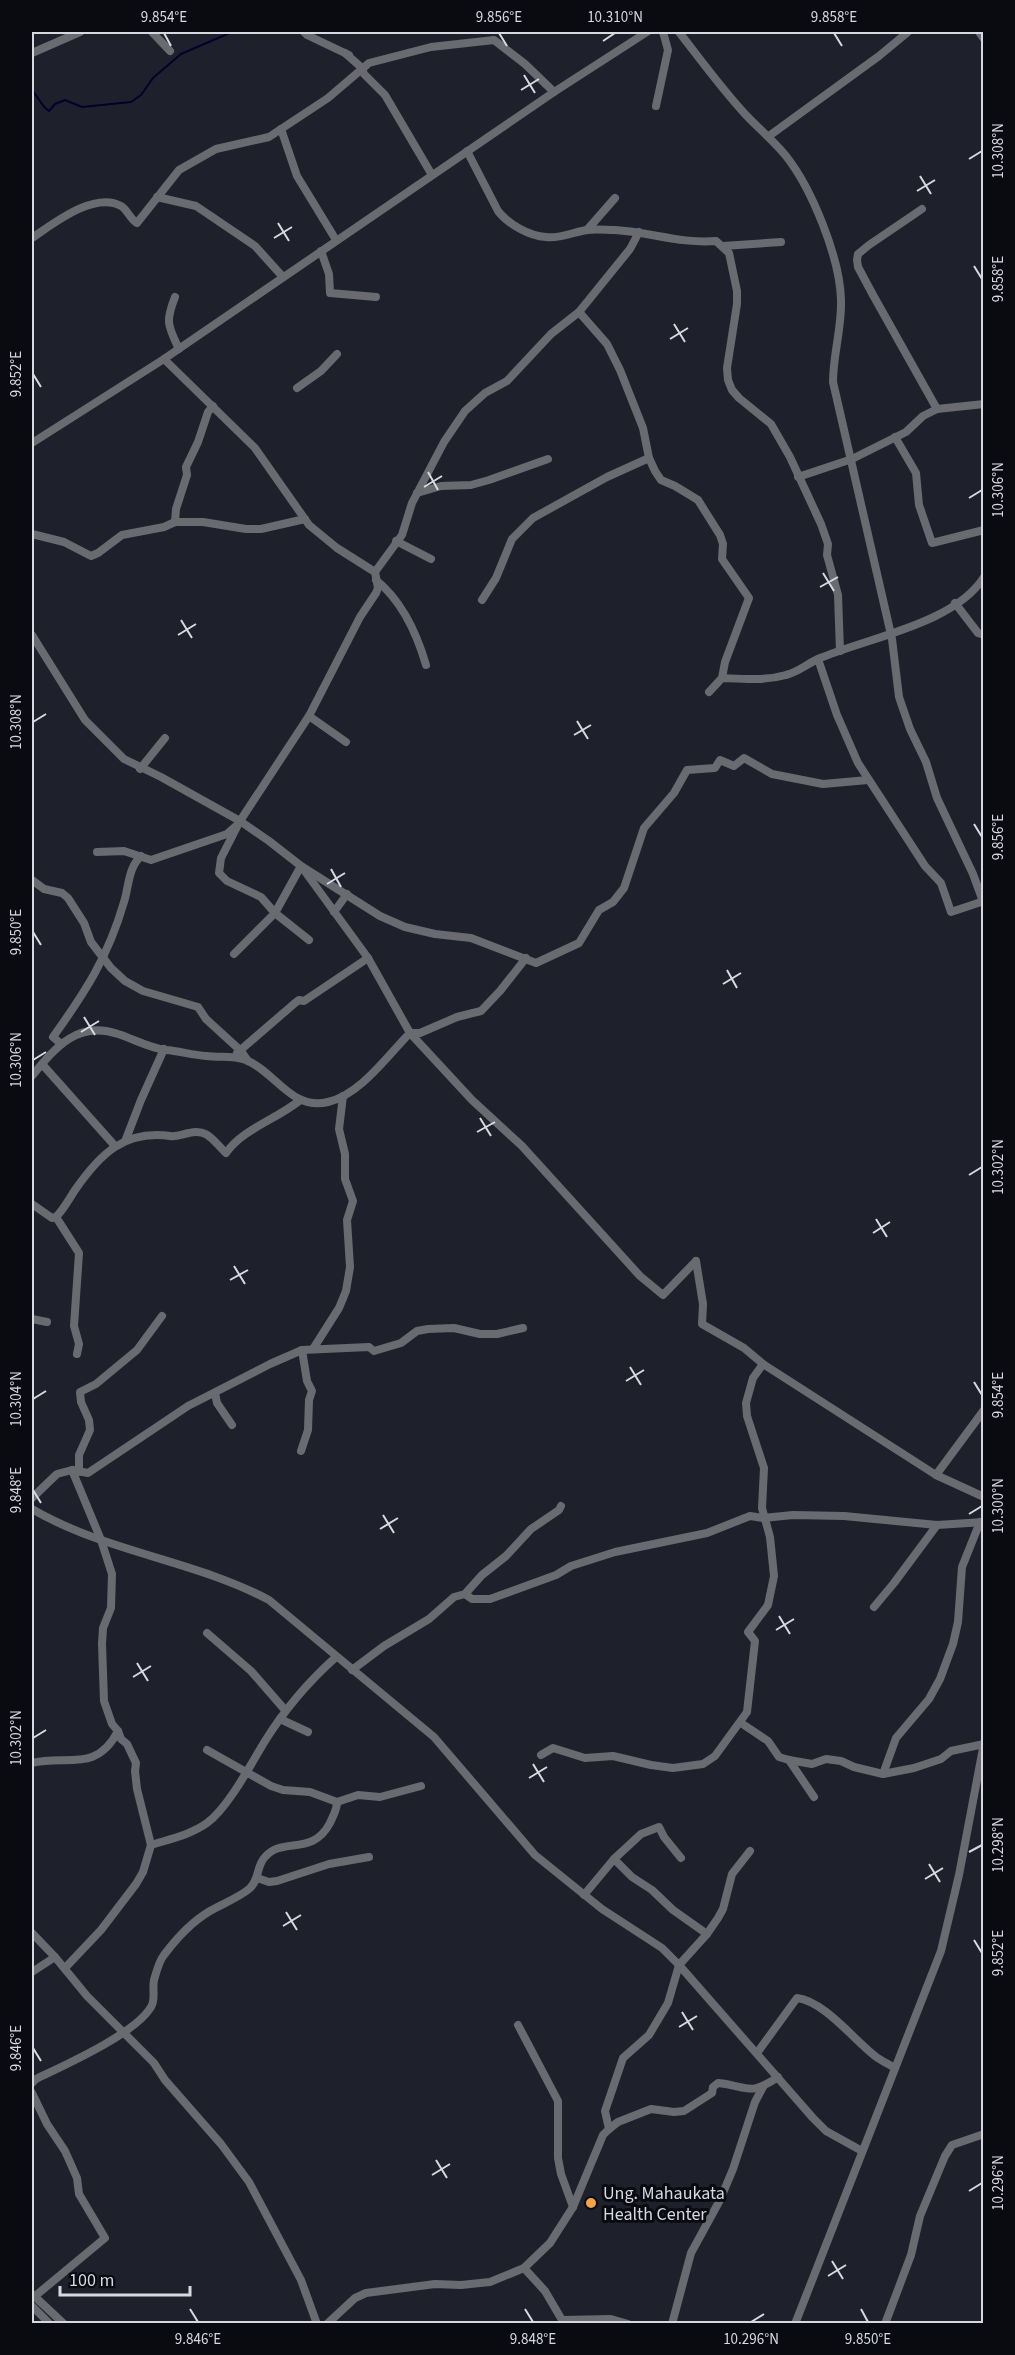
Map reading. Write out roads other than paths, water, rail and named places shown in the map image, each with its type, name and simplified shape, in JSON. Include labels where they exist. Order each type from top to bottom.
[{"type":"street","points":[[32,53],[80,32]]},
{"type":"street","points":[[152,32],[170,51]]},
{"type":"street","points":[[304,32],[366,65]]},
{"type":"street","points":[[32,443],[179,349],[554,92],[647,32]]},
{"type":"street","points":[[656,106],[668,50],[663,32]]},
{"type":"street","points":[[679,32],[745,114],[788,158],[810,194],[827,237],[841,298],[841,321],[833,362],[833,382],[891,635],[898,697],[926,762],[937,798],[973,874],[983,902],[951,912],[940,883],[925,866],[868,780],[837,716],[818,659]]},
{"type":"street","points":[[769,136],[879,56],[908,32]]},
{"type":"street","points":[[979,32],[984,39]]},
{"type":"street","points":[[32,238],[82,207],[97,203],[121,206],[137,223],[179,170],[216,149],[269,137],[328,98],[366,65],[431,47],[494,40],[518,57],[554,92]]},
{"type":"street","points":[[366,65],[364,74],[392,105],[432,175]]},
{"type":"street","points":[[281,129],[297,176],[336,240]]},
{"type":"street","points":[[467,151],[504,219],[544,237],[555,238],[587,230],[639,232],[667,239],[676,237],[699,242],[716,241],[729,253],[737,304],[727,369],[728,380],[732,390],[739,398],[771,424],[790,457],[821,524],[828,544],[826,555],[838,595],[840,651]]},
{"type":"street","points":[[157,197],[196,206],[255,246],[283,277]]},
{"type":"street","points":[[587,230],[615,198]]},
{"type":"street","points":[[922,209],[869,245],[858,254],[857,260],[858,267],[937,409]]},
{"type":"street","points":[[309,940],[275,913],[261,897],[227,881],[219,873],[221,858],[240,821],[309,716],[360,617],[376,593],[375,576],[402,535],[417,493],[444,442],[465,411],[485,393],[507,381],[551,334],[579,312],[630,249],[639,232]]},
{"type":"street","points":[[723,246],[781,242]]},
{"type":"street","points":[[321,251],[329,274],[330,293],[376,297]]},
{"type":"street","points":[[175,297],[167,318],[168,326],[179,349]]},
{"type":"street","points":[[579,312],[607,344],[620,370],[643,428],[649,458],[661,480],[698,501],[720,535],[723,544],[722,560],[749,598],[725,662],[722,678],[709,692]]},
{"type":"street","points":[[297,388],[321,371],[337,354]]},
{"type":"street","points":[[164,359],[255,448],[309,525],[375,576],[390,592],[416,634],[426,665]]},
{"type":"street","points":[[798,477],[852,459],[895,438],[937,409],[984,404]]},
{"type":"street","points":[[175,522],[176,509],[187,475],[186,467],[198,442],[208,412],[213,406]]},
{"type":"street","points":[[895,438],[916,473],[919,505],[932,543],[984,530]]},
{"type":"street","points":[[482,600],[496,578],[512,538],[533,518],[607,477],[649,458]]},
{"type":"street","points":[[417,493],[441,486],[471,485],[548,459]]},
{"type":"street","points":[[32,534],[64,542],[91,556],[122,535],[164,527],[175,522],[203,522],[261,529],[305,519]]},
{"type":"street","points":[[396,542],[431,559]]},
{"type":"street","points":[[722,678],[774,678],[789,674],[818,659],[891,635],[938,614],[980,589],[984,577]]},
{"type":"street","points":[[955,603],[978,633],[984,635]]},
{"type":"street","points":[[32,635],[85,720],[124,759],[240,821],[301,866],[380,916],[405,927],[435,934],[471,938],[536,963],[579,943],[599,910],[613,902],[624,888],[644,828],[674,794],[687,770],[715,768],[720,760],[734,766],[744,758],[772,774],[824,784],[868,780]]},
{"type":"street","points":[[309,716],[346,742]]},
{"type":"street","points":[[141,769],[165,738]]},
{"type":"street","points":[[97,852],[124,851],[151,860],[227,834],[240,821]]},
{"type":"street","points":[[60,1043],[53,1037],[83,995],[104,959],[122,908],[132,864],[141,856]]},
{"type":"street","points":[[301,866],[368,958],[410,1033],[472,1100],[522,1146],[640,1276],[663,1295],[696,1261],[703,1304],[702,1324],[744,1348],[763,1364],[936,1475],[984,1497]]},
{"type":"street","points":[[234,954],[275,913],[301,866]]},
{"type":"street","points":[[32,880],[44,889],[62,893],[68,898],[84,923],[91,942],[125,981],[142,991],[198,1007],[248,1061],[298,1101],[318,1103],[343,1096],[361,1083],[410,1033]]},
{"type":"street","points":[[334,912],[347,894]]},
{"type":"street","points":[[231,1056],[241,1051],[298,1000],[304,1001],[368,958]]},
{"type":"street","points":[[410,1033],[420,1034],[457,1017],[481,1011],[526,958]]},
{"type":"street","points":[[32,1077],[60,1043],[89,1031],[116,1033],[147,1046],[164,1050],[208,1057],[231,1056],[248,1061]]},
{"type":"street","points":[[126,1140],[164,1050]]},
{"type":"street","points":[[42,1064],[115,1146]]},
{"type":"street","points":[[313,1349],[339,1308],[346,1291],[350,1267],[348,1220],[353,1201],[345,1179],[345,1155],[339,1130],[343,1096]]},
{"type":"street","points":[[32,1204],[52,1218],[56,1216],[81,1182],[115,1146],[126,1140],[164,1134],[172,1136],[198,1130],[204,1131],[226,1153],[246,1133],[258,1128],[298,1101]]},
{"type":"street","points":[[56,1216],[79,1253],[74,1326],[79,1344],[77,1354]]},
{"type":"street","points":[[64,1968],[101,1930],[136,1884],[143,1872],[151,1845],[137,1789],[136,1763],[127,1744],[120,1739],[118,1731],[112,1724],[104,1701],[102,1644],[112,1591],[112,1574],[75,1471],[90,1430],[80,1392],[96,1384],[137,1350],[162,1316]]},
{"type":"street","points":[[32,1319],[47,1322]]},
{"type":"street","points":[[32,1498],[57,1474],[75,1471],[88,1473],[137,1438],[188,1406],[302,1350],[369,1347],[374,1351],[401,1343],[417,1332],[428,1329],[454,1329],[480,1334],[497,1334],[523,1328]]},
{"type":"street","points":[[301,1451],[308,1431],[309,1400],[312,1391],[307,1381],[302,1350]]},
{"type":"street","points":[[541,1755],[553,1748],[585,1758],[614,1756],[651,1766],[673,1768],[703,1764],[715,1756],[747,1712],[755,1641],[748,1632],[768,1605],[774,1576],[770,1537],[762,1508],[764,1468],[747,1416],[746,1403],[753,1378],[763,1364]]},
{"type":"street","points":[[214,1393],[217,1403],[232,1425]]},
{"type":"street","points":[[936,1475],[984,1410]]},
{"type":"street","points":[[351,1670],[384,1646],[429,1619],[454,1597],[465,1594],[531,1529],[559,1510],[561,1506]]},
{"type":"street","points":[[32,1509],[50,1520],[101,1540],[247,1588],[269,1600],[434,1737],[535,1855],[584,1895],[662,1948],[680,1965],[826,2131],[862,2151]]},
{"type":"street","points":[[465,1594],[472,1599],[490,1599],[556,1575],[571,1566],[615,1552],[706,1533],[750,1516],[764,1518],[844,1516],[937,1525],[982,1522],[962,1568],[958,1622],[953,1644],[940,1679],[929,1699],[896,1738],[883,1774]]},
{"type":"street","points":[[874,1607],[937,1525]]},
{"type":"street","points":[[207,1633],[251,1671],[285,1710]]},
{"type":"street","points":[[151,1845],[193,1832],[207,1823],[227,1800],[285,1710],[307,1684],[336,1657]]},
{"type":"street","points":[[280,1719],[308,1732]]},
{"type":"street","points":[[741,1722],[768,1741],[779,1756],[789,1760],[812,1764],[826,1759],[841,1761],[854,1767],[883,1774],[914,1768],[941,1759],[951,1751],[983,1743],[959,1875],[941,1951],[795,2324]]},
{"type":"street","points":[[32,1763],[76,1761],[87,1758],[110,1745],[118,1731]]},
{"type":"street","points":[[207,1750],[283,1790],[310,1792],[338,1802],[358,1794],[380,1797],[421,1786]]},
{"type":"street","points":[[789,1760],[814,1797]]},
{"type":"street","points":[[32,2083],[122,2033],[143,2017],[153,2002],[154,1980],[162,1957],[196,1920],[251,1887],[257,1878],[261,1861],[267,1854],[280,1848],[304,1845],[321,1836],[338,1802]]},
{"type":"street","points":[[584,1895],[614,1859],[640,1834],[659,1827],[681,1858]]},
{"type":"street","points":[[609,2129],[605,2111],[623,2058],[641,2044],[656,2024],[668,2003],[680,1965],[707,1934],[723,1909],[732,1874],[750,1851]]},
{"type":"street","points":[[257,1878],[269,1882],[277,1881],[329,1864],[369,1857]]},
{"type":"street","points":[[614,1859],[632,1877],[707,1934]]},
{"type":"street","points":[[32,1933],[87,1996],[154,2063],[165,2080],[221,2144],[249,2182],[301,2280],[317,2324]]},
{"type":"street","points":[[32,1972],[55,1957]]},
{"type":"street","points":[[757,2053],[797,1998],[805,1999],[828,2015],[876,2057],[895,2068]]},
{"type":"street","points":[[518,2025],[558,2102],[558,2158],[561,2174],[573,2207]]},
{"type":"street","points":[[327,2324],[354,2298],[366,2293],[435,2284],[461,2285],[490,2282],[524,2268],[550,2243],[573,2207],[603,2134],[618,2122],[651,2109],[684,2111],[712,2093],[718,2083],[748,2090],[763,2087],[778,2077]]},
{"type":"street","points":[[672,2324],[691,2253],[720,2200],[733,2169],[755,2102],[763,2087]]},
{"type":"street","points":[[32,2093],[47,2124],[65,2151],[77,2178],[80,2194],[105,2238],[57,2280],[33,2295],[64,2324]]},
{"type":"street","points":[[885,2324],[911,2255],[920,2216],[945,2156],[952,2145],[984,2133]]},
{"type":"street","points":[[524,2268],[545,2291],[562,2320],[611,2319],[628,2324]]},
{"type":"street","points":[[32,2306],[50,2324]]},
{"type":"waterway","points":[[32,91],[49,111],[55,104],[65,100],[82,107],[131,102],[141,95],[153,78],[181,54],[232,32]]},
{"type":"place","name":"Ung. Mahaukata Health Center","points":[[591,2203]]}]
